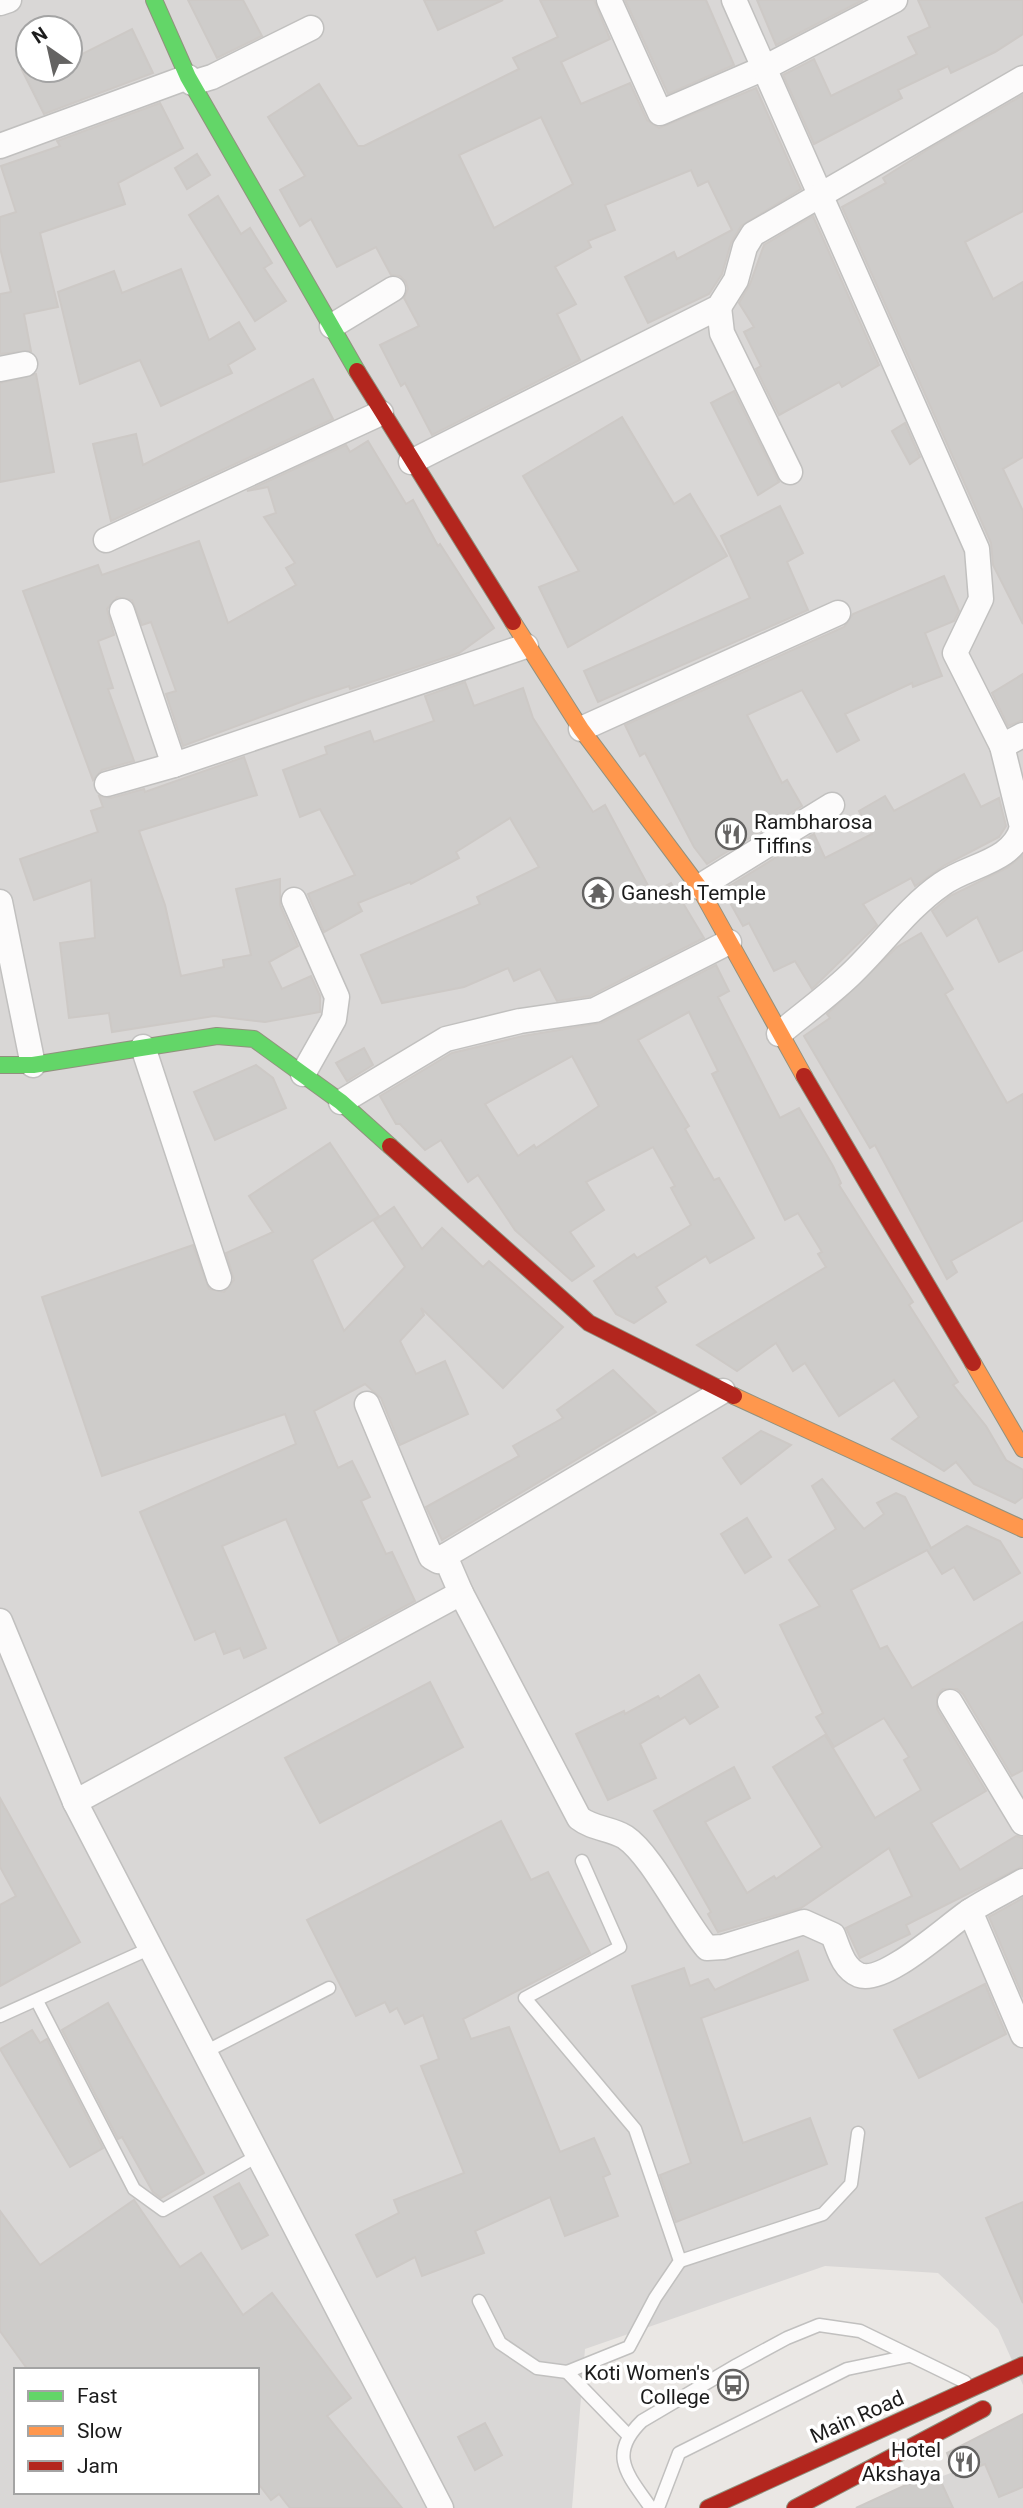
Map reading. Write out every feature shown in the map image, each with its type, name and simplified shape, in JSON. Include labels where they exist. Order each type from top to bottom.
[{"type":"street","points":[[0,3],[9,0]]},
{"type":"street","points":[[153,0],[190,80],[381,414],[581,729],[699,887],[779,1034],[1023,1449]]},
{"type":"street","points":[[608,0],[660,113],[762,69],[895,0]]},
{"type":"street","points":[[734,0],[762,69],[978,549],[981,599],[955,653],[1013,741],[1023,827],[1020,839],[1007,852],[944,882],[924,897],[850,975],[779,1034]]},
{"type":"street","points":[[0,146],[190,80],[212,77],[311,28]]},
{"type":"street","points":[[411,462],[719,307],[736,280],[753,234],[1023,78]]},
{"type":"street","points":[[332,326],[393,289]]},
{"type":"street","points":[[719,307],[722,333],[790,472]]},
{"type":"street","points":[[0,369],[25,363]]},
{"type":"street","points":[[106,540],[381,414]]},
{"type":"street","points":[[122,611],[174,765]]},
{"type":"street","points":[[581,729],[838,613]]},
{"type":"street","points":[[107,784],[174,765],[526,646]]},
{"type":"street","points":[[699,887],[832,805]]},
{"type":"street","points":[[294,900],[337,997],[334,1019],[303,1074]]},
{"type":"street","points":[[0,902],[33,1065]]},
{"type":"street","points":[[341,1102],[446,1039],[520,1021],[595,1010],[729,942]]},
{"type":"street","points":[[0,1065],[33,1065],[217,1036],[254,1040],[341,1102],[589,1323],[723,1391],[1023,1529]]},
{"type":"street","points":[[144,1047],[219,1278]]},
{"type":"street","points":[[367,1404],[431,1557],[438,1562],[723,1391]]},
{"type":"street","points":[[446,1556],[461,1593],[579,1818],[589,1825],[625,1837],[642,1854],[706,1948],[723,1947],[804,1922],[834,1935],[846,1965],[852,1970],[861,1976],[875,1976],[902,1961],[970,1911],[1023,1881]]},
{"type":"street","points":[[75,1802],[461,1593]]},
{"type":"street","points":[[0,1621],[75,1802],[441,2508]]},
{"type":"street","points":[[950,1702],[1023,1824]]},
{"type":"street","points":[[970,1911],[1023,2035]]},
{"type":"street","name":"Main Road","points":[[708,2508],[1023,2365]]},
{"type":"street","points":[[795,2508],[1002,2400]]},
{"type":"lane","points":[[582,1861],[620,1947],[526,1998],[635,2129],[680,2261]]},
{"type":"lane","points":[[0,2016],[151,1948]]},
{"type":"lane","points":[[205,2052],[329,1989]]},
{"type":"lane","points":[[37,2001],[134,2189],[163,2210],[259,2155]]},
{"type":"lane","points":[[479,2301],[500,2343],[537,2368],[567,2372],[629,2347],[680,2261],[823,2214],[851,2184],[858,2133]]},
{"type":"lane","points":[[651,2508],[626,2473],[622,2454],[628,2435],[642,2421],[737,2365],[787,2338],[819,2325],[860,2331],[975,2387]]},
{"type":"lane","points":[[658,2508],[679,2454],[848,2369],[909,2356]]},
{"type":"lane","points":[[567,2372],[628,2435]]},
{"type":"shaded area","points":[[0,0],[1023,0],[1023,2385],[998,2329],[938,2273],[825,2266],[585,2349],[572,2508],[0,2508]]},
{"type":"shaded area","points":[[1023,2445],[1023,2508],[860,2508]]},
{"type":"building","points":[[188,0],[243,0],[262,36],[217,58]]},
{"type":"building","points":[[424,0],[503,0],[438,30]]},
{"type":"building","points":[[540,0],[594,0],[610,39],[561,62],[581,104],[630,83],[647,120],[659,128],[756,88],[801,189],[741,226],[731,243],[722,274],[709,294],[648,323],[625,277],[674,252],[677,259],[732,230],[708,181],[698,186],[691,170],[605,205],[615,230],[588,241],[591,247],[555,267],[576,304],[557,314],[580,360],[432,435],[405,383],[401,386],[380,345],[419,326],[404,298],[408,289],[406,282],[400,276],[391,275],[376,247],[337,267],[311,219],[300,226],[280,190],[305,176],[268,117],[319,84],[358,146],[364,146],[519,69],[513,58],[558,37]],"holes":[[[541,117],[573,184],[494,228],[459,155]]]},
{"type":"building","points":[[625,0],[706,0],[734,65],[668,94]]},
{"type":"building","points":[[757,0],[863,0],[776,45]]},
{"type":"building","points":[[918,0],[1023,0],[1023,34],[995,52],[951,73],[948,66],[898,90],[902,98],[814,144],[783,75],[814,59],[831,96],[917,54],[908,37],[930,27]]},
{"type":"building","points":[[132,29],[153,73],[44,114],[29,84],[84,84],[84,53]]},
{"type":"building","points":[[1023,95],[1023,211],[965,242],[993,299],[1023,282],[1023,457],[1003,469],[1023,511],[1023,624],[993,565],[991,543],[842,207],[886,183],[883,178],[927,150]]},
{"type":"building","points":[[160,103],[183,148],[118,183],[125,204],[40,233],[58,307],[24,314],[31,351],[0,354],[0,294],[11,292],[0,248],[0,217],[16,212],[1,166],[60,146],[57,141]]},
{"type":"building","points":[[197,154],[210,175],[187,189],[175,168]]},
{"type":"building","points":[[218,196],[241,234],[250,228],[272,263],[264,268],[286,301],[255,321],[189,215]]},
{"type":"building","points":[[813,216],[879,365],[842,387],[839,382],[779,415],[756,369],[761,366],[744,332],[754,327],[739,303],[750,284],[764,245]]},
{"type":"building","points":[[181,269],[209,340],[239,322],[255,349],[228,365],[232,373],[161,406],[140,360],[80,384],[58,292],[114,271],[122,293]]},
{"type":"building","points":[[36,374],[54,472],[0,482],[0,383]]},
{"type":"building","points":[[313,379],[333,419],[111,521],[93,444],[136,434],[143,465]]},
{"type":"building","points":[[734,391],[779,482],[758,495],[711,403]]},
{"type":"building","points":[[622,417],[674,504],[690,494],[727,556],[568,647],[539,587],[579,571],[523,476]]},
{"type":"building","points":[[905,423],[920,457],[910,464],[892,431]]},
{"type":"building","points":[[368,441],[406,504],[413,500],[438,546],[440,544],[494,628],[459,653],[350,689],[349,686],[309,699],[183,746],[166,694],[176,691],[151,622],[142,625],[132,600],[117,597],[107,609],[114,635],[98,641],[113,688],[108,689],[134,761],[102,770],[93,780],[23,591],[98,565],[102,575],[199,541],[228,623],[296,585],[286,568],[295,563],[264,517],[276,513],[268,487],[247,491],[346,445],[350,452]]},
{"type":"building","points":[[780,506],[803,553],[787,562],[808,610],[598,702],[584,671],[750,598],[721,536]]},
{"type":"building","points":[[944,576],[959,611],[954,621],[925,633],[942,676],[913,687],[912,683],[845,714],[859,740],[837,752],[802,690],[747,715],[782,783],[787,780],[802,806],[707,864],[694,847],[645,753],[640,756],[625,725],[844,627],[853,614]]},
{"type":"building","points":[[1023,674],[1023,720],[1008,726],[992,693]]},
{"type":"building","points":[[465,682],[474,706],[523,688],[533,718],[593,812],[605,805],[652,893],[671,883],[704,938],[590,996],[557,1001],[540,969],[514,981],[508,968],[464,987],[382,1003],[361,955],[480,904],[477,897],[539,867],[510,818],[456,852],[459,858],[411,884],[410,882],[358,903],[362,911],[324,932],[308,894],[355,875],[320,809],[300,817],[283,770],[327,754],[325,747],[370,731],[374,742],[434,721],[425,696]]},
{"type":"building","points":[[244,757],[257,795],[139,831],[165,905],[181,976],[224,967],[223,960],[251,955],[236,889],[280,879],[280,905],[298,946],[269,962],[282,989],[311,976],[320,996],[320,1012],[265,1022],[214,1016],[112,1032],[109,1013],[69,1018],[60,943],[95,938],[91,880],[34,900],[20,859],[98,832],[91,811],[103,807],[99,796],[111,798],[144,789],[145,792]]},
{"type":"building","points":[[964,774],[981,807],[999,798],[1006,826],[999,837],[945,865],[915,886],[911,878],[863,904],[877,925],[812,989],[795,961],[774,971],[749,923],[743,926],[723,890],[814,834],[825,858],[872,834],[859,811],[885,796],[894,811]]},
{"type":"building","points":[[1023,855],[1023,950],[999,962],[977,917],[947,936],[932,911],[950,896],[1007,868]]},
{"type":"building","points":[[921,933],[953,989],[945,994],[1007,1103],[1023,1094],[1023,1220],[951,1261],[957,1272],[947,1279],[875,1145],[870,1148],[804,1036],[830,1018],[827,1014],[897,947]]},
{"type":"building","points":[[716,965],[729,991],[718,997],[780,1118],[799,1108],[833,1166],[841,1183],[839,1185],[913,1302],[909,1305],[958,1382],[953,1385],[986,1426],[1006,1460],[1023,1470],[1023,1497],[1015,1503],[974,1484],[956,1462],[944,1471],[892,1439],[919,1417],[894,1380],[839,1416],[805,1363],[793,1371],[776,1343],[737,1371],[697,1345],[826,1267],[818,1254],[822,1252],[798,1213],[785,1220],[712,1074],[718,1071],[689,1012],[638,1040],[689,1126],[685,1129],[714,1180],[719,1178],[754,1238],[710,1263],[706,1256],[656,1287],[666,1302],[634,1323],[616,1314],[594,1281],[634,1254],[637,1258],[691,1225],[671,1188],[675,1186],[653,1147],[586,1182],[604,1210],[570,1232],[594,1266],[572,1281],[515,1230],[478,1175],[468,1182],[441,1140],[425,1150],[400,1124],[396,1124],[380,1096],[452,1053],[523,1036],[601,1023]],"holes":[[[572,1056],[599,1106],[536,1148],[534,1145],[518,1156],[485,1104]]]},
{"type":"building","points":[[364,1048],[373,1065],[347,1081],[336,1063]]},
{"type":"building","points":[[256,1065],[273,1078],[286,1108],[215,1140],[194,1092]]},
{"type":"building","points":[[330,1143],[379,1216],[312,1260],[344,1331],[405,1267],[374,1221],[394,1207],[422,1249],[442,1228],[483,1267],[489,1261],[563,1327],[503,1388],[421,1308],[424,1315],[400,1341],[416,1374],[445,1361],[468,1414],[400,1445],[381,1398],[365,1384],[314,1411],[338,1468],[352,1461],[370,1497],[361,1501],[386,1554],[392,1552],[415,1601],[339,1642],[286,1519],[222,1546],[266,1648],[244,1658],[240,1648],[224,1654],[215,1631],[195,1640],[140,1512],[296,1444],[285,1414],[102,1476],[42,1297],[193,1245],[209,1289],[224,1292],[234,1280],[226,1253],[273,1232],[249,1196]]},
{"type":"building","points":[[613,1370],[656,1412],[442,1540],[426,1507],[519,1456],[513,1446],[563,1418],[557,1410]]},
{"type":"building","points":[[761,1431],[791,1445],[741,1484],[723,1458]]},
{"type":"building","points":[[822,1479],[864,1529],[884,1514],[877,1503],[896,1493],[905,1497],[931,1548],[967,1526],[1000,1541],[1020,1573],[974,1600],[954,1567],[942,1574],[927,1550],[851,1590],[880,1649],[887,1646],[912,1688],[1023,1622],[1023,1770],[1012,1776],[963,1694],[957,1689],[943,1689],[937,1695],[937,1709],[986,1791],[931,1823],[960,1870],[1016,1836],[1023,1838],[1023,1866],[906,1925],[910,1934],[860,1958],[846,1928],[912,1896],[889,1848],[801,1908],[718,1932],[708,1914],[711,1912],[654,1811],[734,1767],[750,1798],[705,1822],[747,1893],[774,1876],[776,1879],[822,1847],[773,1767],[825,1735],[875,1818],[921,1790],[904,1760],[909,1757],[884,1718],[834,1747],[816,1717],[823,1713],[780,1625],[820,1606],[789,1560],[836,1529],[812,1486]]},
{"type":"building","points":[[747,1518],[771,1557],[745,1573],[721,1534]]},
{"type":"building","points":[[699,1675],[718,1707],[690,1724],[685,1717],[640,1744],[656,1778],[608,1800],[576,1734],[624,1711],[625,1714],[658,1696],[660,1699]]},
{"type":"building","points":[[430,1682],[463,1747],[320,1823],[285,1758]]},
{"type":"building","points":[[0,1798],[80,1942],[0,1986],[0,1905],[16,1896],[0,1867]]},
{"type":"building","points":[[501,1821],[531,1880],[548,1872],[590,1953],[463,2019],[471,2039],[509,2027],[560,2152],[594,2138],[610,2174],[603,2177],[618,2216],[565,2236],[550,2197],[475,2231],[484,2253],[422,2276],[415,2257],[377,2277],[356,2235],[399,2213],[394,2200],[464,2173],[421,2066],[439,2059],[423,2015],[405,2024],[397,2008],[390,2012],[385,2002],[356,2016],[307,1920]]},
{"type":"building","points":[[1023,1898],[1023,1997],[989,1917]]},
{"type":"building","points":[[798,1951],[808,1980],[701,2018],[743,2143],[810,2118],[827,2164],[676,2222],[660,2175],[691,2163],[632,1986],[684,1968],[690,1986],[708,1979],[715,1990]]},
{"type":"building","points":[[985,1984],[1006,2034],[919,2078],[894,2030]]},
{"type":"building","points":[[108,2003],[204,2173],[161,2198],[153,2192],[122,2137],[118,2139],[62,2030]]},
{"type":"building","points":[[32,2030],[40,2043],[47,2039],[103,2148],[70,2167],[0,2049]]},
{"type":"building","points":[[239,2183],[268,2235],[242,2249],[214,2197]]},
{"type":"building","points":[[134,2200],[180,2267],[201,2253],[243,2315],[272,2293],[351,2398],[327,2416],[402,2508],[290,2508],[279,2494],[271,2500],[259,2485],[259,2368],[27,2368],[0,2331],[0,2211],[40,2265]]},
{"type":"building","points":[[1023,2202],[1023,2303],[986,2218]]},
{"type":"building","points":[[1023,2414],[1023,2487],[999,2497],[985,2464],[956,2476],[947,2453]]},
{"type":"building","points":[[485,2423],[502,2455],[475,2470],[458,2437]]},
{"type":"building","points":[[936,2471],[953,2508],[856,2508]]},
{"type":"traffic: fast","points":[[154,0],[188,77],[357,371]]},
{"type":"traffic: fast","points":[[0,1065],[33,1065],[217,1036],[254,1039],[341,1102],[390,1146]]},
{"type":"traffic: slow","points":[[513,622],[581,729],[699,887],[804,1076]]},
{"type":"traffic: slow","points":[[973,1363],[1023,1449]]},
{"type":"traffic: slow","points":[[734,1396],[1023,1529]]},
{"type":"traffic: jam","points":[[357,371],[513,622]]},
{"type":"traffic: jam","points":[[804,1076],[973,1363]]},
{"type":"traffic: jam","points":[[390,1146],[589,1323],[734,1396]]},
{"type":"traffic: jam","points":[[708,2508],[1023,2365]]},
{"type":"traffic: jam","points":[[795,2508],[983,2409]]},
{"type":"place","name":"Rambharosa Tiffins","points":[[731,834]]},
{"type":"place","name":"Ganesh Temple","points":[[598,893]]},
{"type":"place","name":"Koti Women's College","points":[[733,2385]]},
{"type":"place","name":"Hotel Akshaya","points":[[964,2462]]}]
